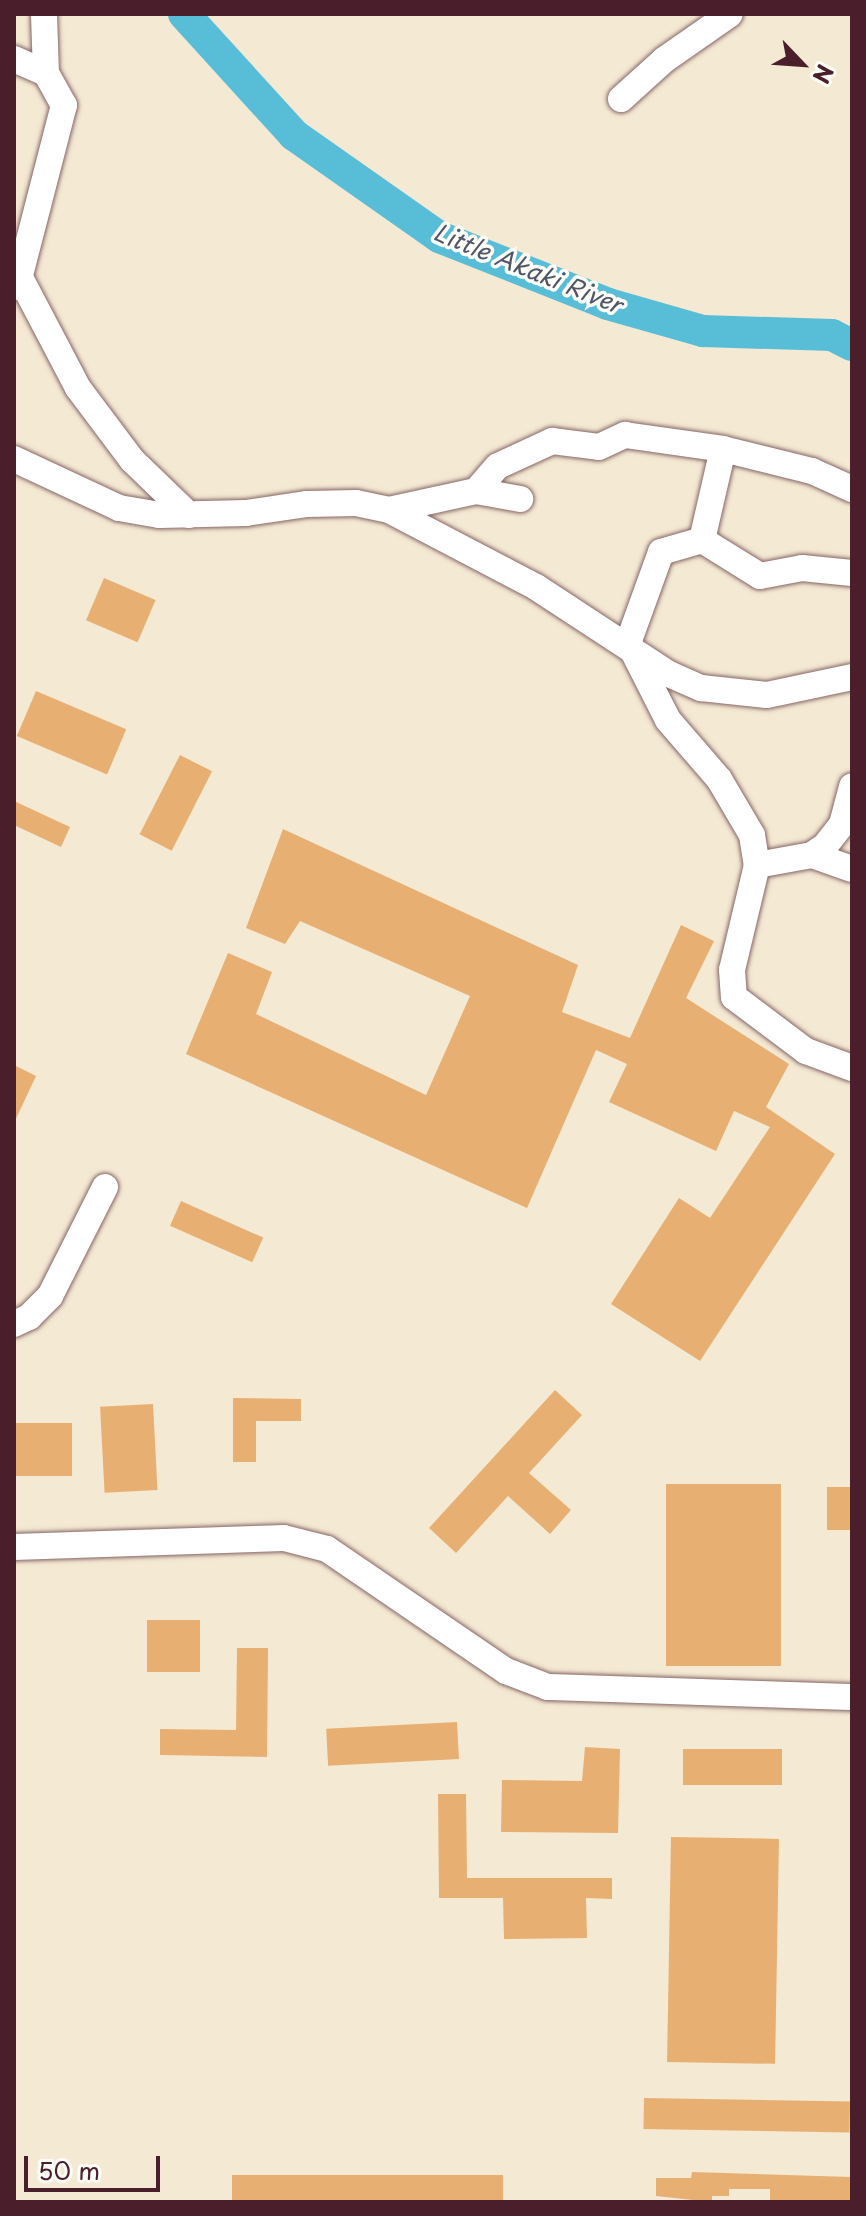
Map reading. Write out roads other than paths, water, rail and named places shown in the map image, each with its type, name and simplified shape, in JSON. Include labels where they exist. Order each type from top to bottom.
[{"type":"street","points":[[44,14],[46,73]]},
{"type":"street","points":[[621,99],[664,60],[730,14]]},
{"type":"street","points":[[14,59],[46,73],[60,93],[64,121],[17,271],[14,302]]},
{"type":"street","points":[[17,271],[78,388],[132,460],[189,515]]},
{"type":"street","points":[[476,491],[498,466],[552,441],[599,447],[625,435],[723,449],[812,471],[852,489]]},
{"type":"street","points":[[702,540],[723,449]]},
{"type":"street","points":[[14,459],[119,508],[189,515],[319,504],[389,510],[476,491],[520,499]]},
{"type":"street","points":[[389,510],[536,587],[630,649],[701,688],[749,696],[852,677]]},
{"type":"street","points":[[852,573],[802,568],[760,576],[702,540],[661,552],[630,649],[668,720],[745,818],[757,865],[732,970],[734,997],[806,1051],[852,1068]]},
{"type":"street","points":[[812,855],[842,824],[852,786]]},
{"type":"street","points":[[757,865],[812,855],[852,869]]},
{"type":"street","points":[[14,1324],[29,1317],[50,1296],[105,1187]]},
{"type":"street","points":[[14,1547],[284,1538],[327,1549],[506,1671],[548,1687],[852,1697]]},
{"type":"waterway","name":"Little Akaki River","points":[[184,14],[294,135],[439,237],[608,304],[703,331],[832,335],[852,345]]}]
